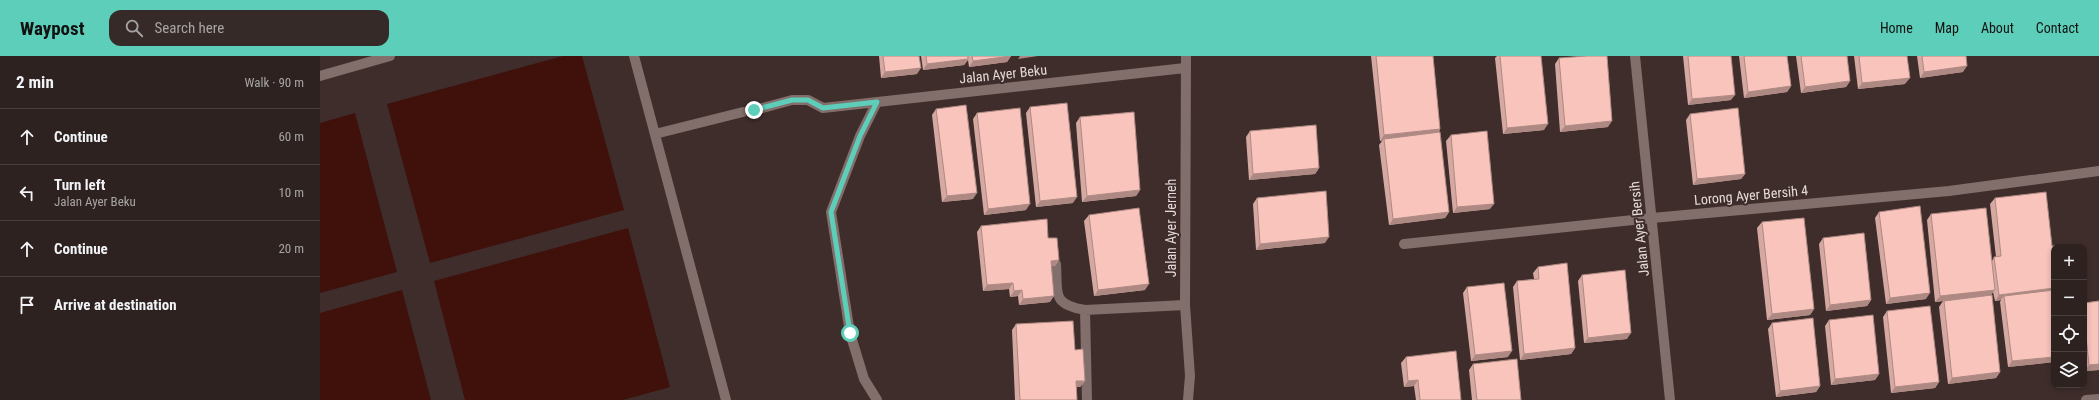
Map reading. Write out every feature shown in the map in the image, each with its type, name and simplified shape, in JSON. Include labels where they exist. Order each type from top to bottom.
[{"type":"street","points":[[320,76],[390,56]]},
{"type":"street","points":[[634,56],[726,400]]},
{"type":"street","name":"Jalan Ayer Jerneh","points":[[1186,56],[1185,305],[1190,376],[1188,400]]},
{"type":"street","name":"Jalan Ayer Bersih","points":[[1635,56],[1670,400]]},
{"type":"street","name":"Jalan Ayer Beku","points":[[754,110],[792,100],[808,100],[823,108],[1185,68]]},
{"type":"street","points":[[877,102],[860,136],[831,212],[850,333],[864,379],[877,400]]},
{"type":"street","points":[[655,134],[743,112]]},
{"type":"street","name":"Lorong Ayer Bersih 4","points":[[1404,244],[1652,218],[1949,191],[2099,171]]},
{"type":"street","points":[[1056,264],[1058,297],[1062,303],[1070,308],[1085,310],[1185,305]]},
{"type":"street","points":[[1085,310],[1087,400]]},
{"type":"street","points":[[2086,400],[2099,399]]},
{"type":"shaded area","points":[[563,56],[582,56],[624,210],[430,263],[387,104]]},
{"type":"shaded area","points":[[355,113],[397,272],[320,293],[320,123]]},
{"type":"shaded area","points":[[628,228],[670,387],[623,400],[465,400],[434,281]]},
{"type":"shaded area","points":[[402,290],[431,400],[320,400],[320,313]]},
{"type":"building","points":[[883,56],[919,56],[921,68],[885,72]]},
{"type":"building","points":[[926,56],[968,56],[968,59],[927,64]]},
{"type":"building","points":[[972,56],[1011,56],[973,61]]},
{"type":"building","points":[[1376,56],[1433,56],[1440,129],[1384,135]]},
{"type":"building","points":[[1500,56],[1541,56],[1548,124],[1507,128]]},
{"type":"building","points":[[1607,56],[1612,121],[1565,126],[1559,58]]},
{"type":"building","points":[[1688,56],[1731,56],[1735,95],[1692,99]]},
{"type":"building","points":[[1744,56],[1787,56],[1791,86],[1748,92]]},
{"type":"building","points":[[1801,56],[1847,56],[1850,81],[1805,87]]},
{"type":"building","points":[[1859,56],[1907,56],[1910,78],[1862,83]]},
{"type":"building","points":[[1922,56],[1966,56],[1967,66],[1924,72]]},
{"type":"building","points":[[1067,103],[1077,197],[1040,201],[1030,107]]},
{"type":"building","points":[[966,105],[977,193],[947,196],[936,109]]},
{"type":"building","points":[[1020,108],[1030,204],[988,209],[977,113]]},
{"type":"building","points":[[1738,108],[1745,174],[1697,179],[1690,114]]},
{"type":"building","points":[[1134,112],[1140,190],[1087,196],[1080,117]]},
{"type":"building","points":[[1316,125],[1319,168],[1253,174],[1250,131]]},
{"type":"building","points":[[1487,131],[1494,204],[1457,207],[1451,135]]},
{"type":"building","points":[[1440,132],[1449,212],[1393,219],[1384,139]]},
{"type":"building","points":[[1326,191],[1329,237],[1260,244],[1257,198]]},
{"type":"building","points":[[2046,192],[2052,244],[2051,288],[1999,295],[1994,257],[2001,256],[1995,198]]},
{"type":"building","points":[[1920,206],[1930,293],[1890,298],[1879,212]]},
{"type":"building","points":[[1139,208],[1149,284],[1098,290],[1089,215]]},
{"type":"building","points":[[1986,208],[1995,290],[1940,296],[1931,214]]},
{"type":"building","points":[[1804,218],[1814,309],[1772,314],[1762,222]]},
{"type":"building","points":[[1047,219],[1048,238],[1057,238],[1059,260],[1051,261],[1054,296],[1023,299],[1022,290],[1014,291],[1013,283],[987,285],[981,226]]},
{"type":"building","points":[[1864,233],[1871,300],[1830,305],[1823,238]]},
{"type":"building","points":[[1567,263],[1575,348],[1524,354],[1517,281],[1539,279],[1538,267]]},
{"type":"building","points":[[1625,270],[1631,333],[1588,338],[1582,275]]},
{"type":"building","points":[[1504,283],[1512,351],[1475,355],[1467,287]]},
{"type":"building","points":[[2051,290],[2051,357],[2012,361],[2004,296]]},
{"type":"building","points":[[1992,295],[2000,372],[1952,378],[1944,301]]},
{"type":"building","points":[[2099,301],[2099,364],[2089,365],[2087,346],[2087,303]]},
{"type":"building","points":[[1930,306],[1939,382],[1895,387],[1887,311]]},
{"type":"building","points":[[1873,315],[1879,374],[1835,379],[1829,320]]},
{"type":"building","points":[[1813,318],[1820,386],[1780,391],[1772,323]]},
{"type":"building","points":[[1073,321],[1075,350],[1083,349],[1085,381],[1076,381],[1077,400],[1020,400],[1016,324]]},
{"type":"building","points":[[1456,351],[1461,400],[1420,400],[1418,380],[1408,381],[1406,357]]},
{"type":"building","points":[[1517,359],[1521,400],[1477,400],[1473,364]]},
{"type":"route","points":[[754,110],[792,100],[808,100],[823,108],[877,102],[860,136],[831,212],[850,333]]}]
